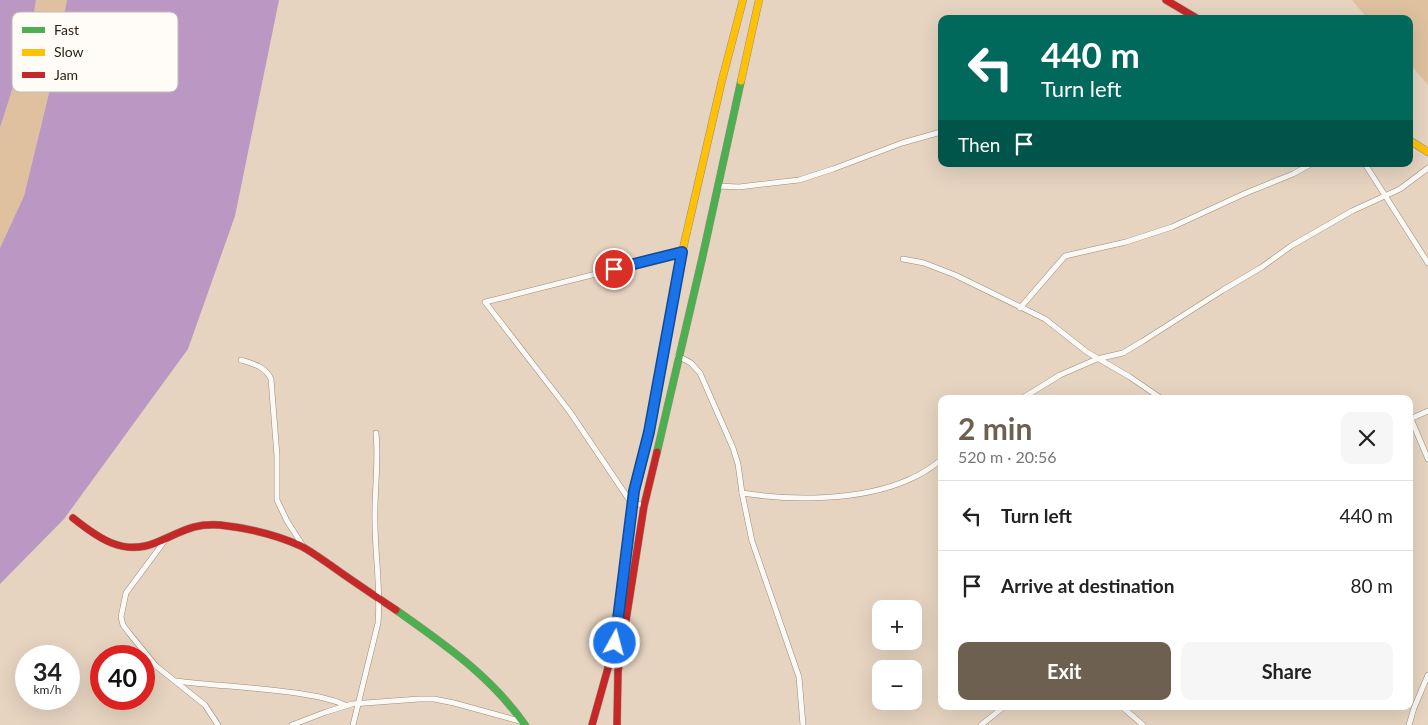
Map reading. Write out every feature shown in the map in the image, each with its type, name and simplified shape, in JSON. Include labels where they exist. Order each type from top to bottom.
[{"type":"street","points":[[592,725],[615,643],[634,491],[649,432],[682,252],[722,80],[744,0]]},
{"type":"street","points":[[617,725],[618,671],[644,506],[759,0]]},
{"type":"street","points":[[1166,0],[1191,15]]},
{"type":"street","points":[[718,186],[739,187],[799,180],[902,143],[938,133]]},
{"type":"street","points":[[1413,143],[1428,152]]},
{"type":"street","points":[[1020,308],[1065,256],[1126,242],[1172,227],[1246,193],[1294,174],[1306,167]]},
{"type":"street","points":[[1367,167],[1428,264]]},
{"type":"street","points":[[1028,395],[1060,375],[1097,359],[1123,353],[1262,267],[1291,246],[1352,211],[1400,189],[1428,168]]},
{"type":"street","points":[[644,506],[632,504],[570,412],[485,302],[682,252]]},
{"type":"street","points":[[903,259],[955,275],[1044,319],[1097,359],[1130,376],[1156,395]]},
{"type":"street","points":[[678,356],[691,363],[700,373],[733,448],[738,464],[752,541],[799,677],[803,725]]},
{"type":"street","points":[[242,360],[258,365],[271,379],[277,456],[277,500],[286,520],[303,547]]},
{"type":"street","points":[[1413,418],[1428,411]]},
{"type":"street","points":[[1413,426],[1428,459]]},
{"type":"street","points":[[352,725],[378,623],[379,599],[374,521],[376,433]]},
{"type":"street","points":[[742,493],[771,498],[798,498],[839,496],[866,492],[907,481],[938,462]]},
{"type":"street","points":[[73,518],[102,541],[122,548],[148,546],[196,526],[214,526],[255,531],[286,539],[303,547],[431,634],[482,674],[507,699],[524,724]]},
{"type":"street","points":[[167,537],[126,593],[122,604],[121,617],[124,625],[156,666],[205,705],[218,725]]},
{"type":"street","points":[[1409,725],[1428,674]]},
{"type":"street","points":[[175,681],[261,688],[323,697],[346,706]]},
{"type":"street","points":[[292,725],[358,703],[434,699],[524,724]]},
{"type":"street","points":[[981,725],[1000,710]]},
{"type":"street","points":[[1126,710],[1143,725]]},
{"type":"shaded area","points":[[0,0],[36,0],[34,12],[12,12],[12,90],[0,128]]},
{"type":"shaded area","points":[[36,0],[67,0],[65,12],[34,12]]},
{"type":"shaded area","points":[[67,0],[279,0],[235,216],[188,349],[64,519],[0,584],[0,248],[24,196],[49,92],[178,92],[178,12],[65,12]]},
{"type":"shaded area","points":[[1352,0],[1428,0],[1428,85],[1413,68],[1413,15],[1365,15]]},
{"type":"shaded area","points":[[12,90],[12,92],[49,92],[24,196],[0,248],[0,128]]},
{"type":"traffic: fast","points":[[657,452],[741,81]]},
{"type":"traffic: fast","points":[[396,610],[449,648],[482,676],[512,707],[525,725]]},
{"type":"traffic: slow","points":[[649,432],[682,253],[722,80],[743,0]]},
{"type":"traffic: slow","points":[[741,81],[759,0]]},
{"type":"traffic: slow","points":[[1413,143],[1428,152]]},
{"type":"traffic: jam","points":[[1166,0],[1191,15]]},
{"type":"traffic: jam","points":[[592,725],[615,643],[634,491],[649,432]]},
{"type":"traffic: jam","points":[[617,725],[618,671],[644,506],[657,452]]},
{"type":"traffic: jam","points":[[73,518],[111,543],[132,547],[155,543],[193,527],[201,526],[220,525],[262,532],[305,548],[396,610]]},
{"type":"route","points":[[614,269],[682,252],[649,432],[634,491],[615,643]]}]
